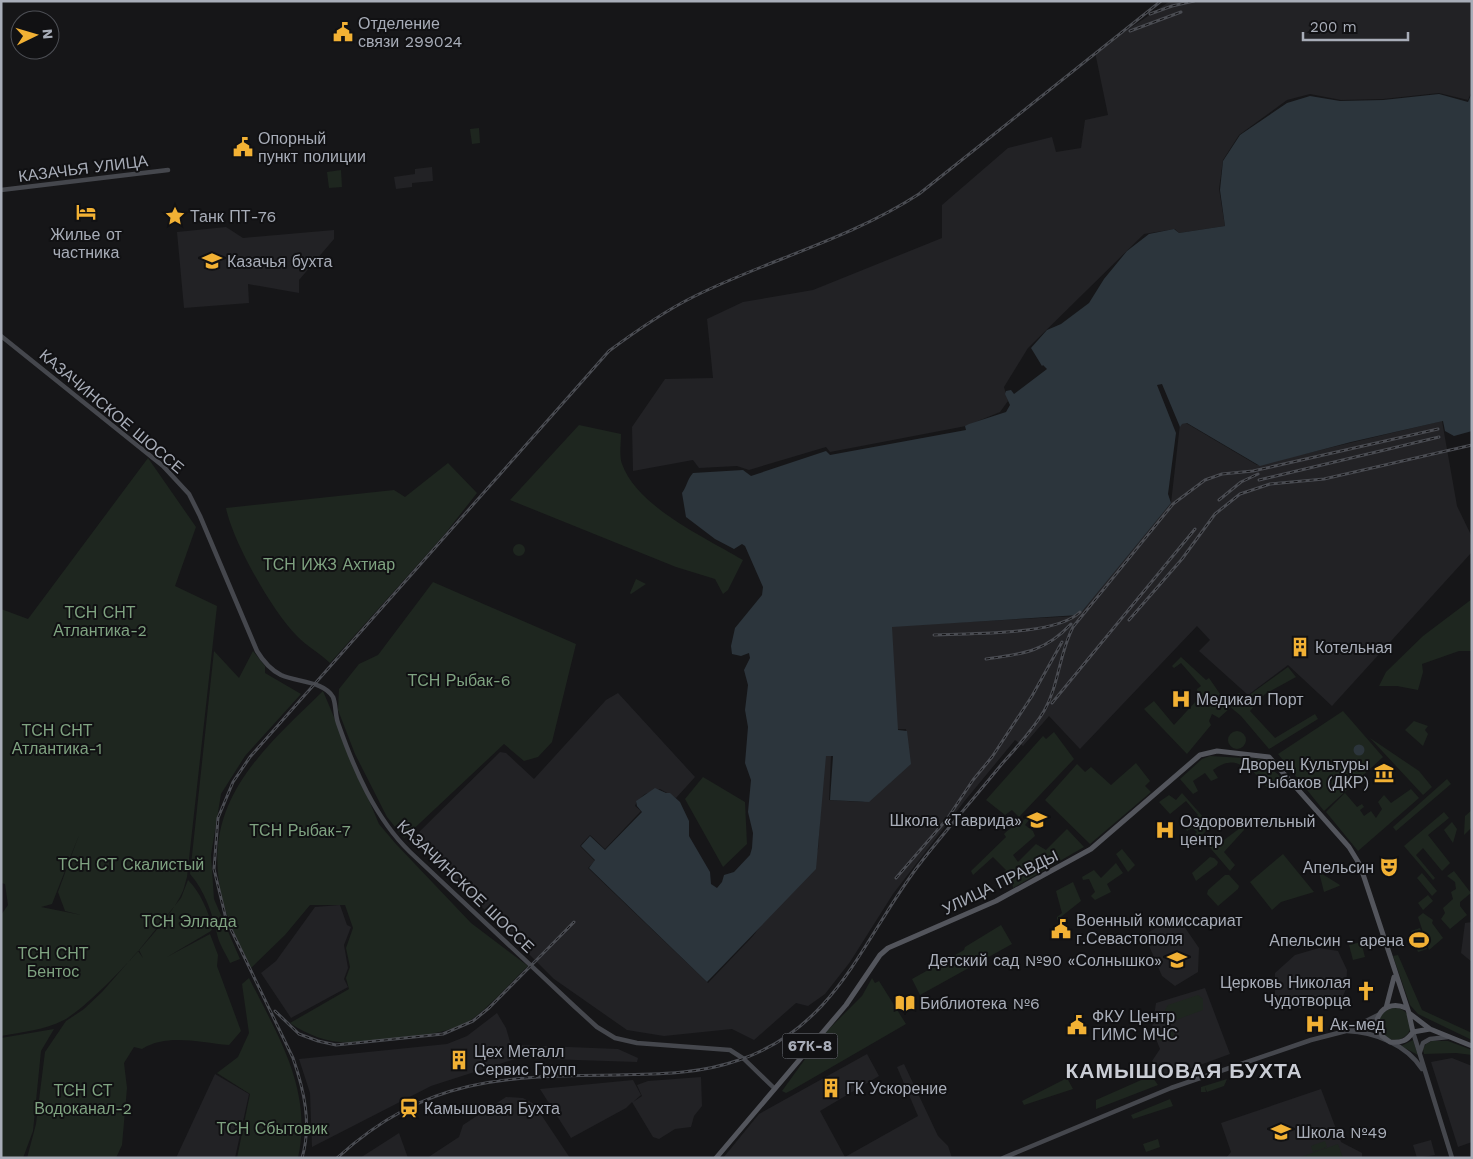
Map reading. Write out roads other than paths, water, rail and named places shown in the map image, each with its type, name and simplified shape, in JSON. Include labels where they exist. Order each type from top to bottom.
[{"type":"main road","name":"КАЗАЧЬЯ УЛИЦА","points":[[1,190],[168,170]]},
{"type":"main road","name":"КАЗАЧИНСКОЕ ШОССЕ","points":[[1,336],[163,466],[189,494],[257,652],[266,664],[281,675],[321,687],[333,698],[337,722],[371,798],[386,826],[402,845],[574,1006],[615,1038],[637,1043],[730,1050],[744,1059],[774,1088]]},
{"type":"main road","name":"УЛИЦА ПРАВДЫ","points":[[774,1088],[846,1005],[880,955],[888,948],[996,901],[1091,849],[1200,754],[1218,751],[1269,757],[1356,857],[1394,974]]},
{"type":"main road","points":[[1386,1008],[1394,974]]},
{"type":"main road","points":[[1394,974],[1452,1158]]},
{"type":"main road","points":[[1003,1158],[1182,1084],[1311,1040],[1346,1031],[1373,1020],[1386,1008],[1400,1006],[1430,1029],[1472,1046]]},
{"type":"main road","points":[[1379,1014],[1377,1026],[1379,1033],[1412,1055],[1425,1073]]},
{"type":"main road","points":[[1346,1031],[1367,1033],[1390,1042],[1405,1041],[1413,1032],[1430,1029]]},
{"type":"main road","points":[[1420,1056],[1423,1043],[1430,1039],[1448,1037]]},
{"type":"main road","name":"67К-8","points":[[716,1158],[774,1088]]},
{"type":"railway","points":[[302,1158],[305,1145],[306,1120],[297,1070],[226,919],[214,869],[218,818],[233,782],[250,757],[609,351],[650,322],[693,297],[836,237],[892,210],[919,194],[1161,1]]},
{"type":"railway","points":[[1150,14],[1194,1]]},
{"type":"railway","points":[[1130,31],[1181,12]]},
{"type":"railway","points":[[337,1158],[370,1131],[402,1111],[435,1096],[468,1086],[502,1080],[538,1077],[694,1071],[724,1065],[773,1045],[801,1025],[825,1002],[846,976],[901,890],[922,861],[1024,739],[1049,701],[1068,637],[1073,627],[1173,504],[1205,480],[1222,474],[1253,471],[1438,429]]},
{"type":"railway","points":[[1259,480],[1439,437]]},
{"type":"railway","points":[[1129,620],[1182,559],[1215,514],[1240,494],[1270,484],[1324,479],[1472,445]]},
{"type":"railway","points":[[1219,500],[1241,482],[1258,474]]},
{"type":"railway","points":[[1052,703],[1195,529]]},
{"type":"railway","points":[[934,635],[1011,632],[1032,629],[1068,620],[1080,612]]},
{"type":"railway","points":[[986,659],[1022,653],[1042,646],[1052,641],[1071,624]]},
{"type":"railway","points":[[896,878],[947,819],[973,780],[992,757],[1032,696],[1062,642]]},
{"type":"railway","points":[[275,1011],[299,1034],[336,1045],[443,1034],[473,1021],[489,1008],[574,922]]},
{"type":"place","name":"Отделение связи 299024","points":[[343,32]]},
{"type":"place","name":"Опорный пункт полиции","points":[[243,147]]},
{"type":"place","name":"Жилье от частника","points":[[86,212]]},
{"type":"place","name":"Танк ПТ-76","points":[[175,216]]},
{"type":"place","name":"Казачья бухта","points":[[212,261]]},
{"type":"place","name":"Котельная","points":[[1300,647]]},
{"type":"place","name":"Медикал Порт","points":[[1181,699]]},
{"type":"place","name":"Дворец Культуры Рыбаков (ДКР)","points":[[1384,773]]},
{"type":"place","name":"Школа «Таврида»","points":[[1037,820]]},
{"type":"place","name":"Оздоровительный центр","points":[[1165,830]]},
{"type":"place","name":"Апельсин","points":[[1389,867]]},
{"type":"place","name":"Военный комиссариат г.Севастополя","points":[[1061,929]]},
{"type":"place","name":"Апельсин - арена","points":[[1419,940]]},
{"type":"place","name":"Детский сад №90 «Солнышко»","points":[[1177,960]]},
{"type":"place","name":"Церковь Николая Чудотворца","points":[[1366,991]]},
{"type":"place","name":"Библиотека №6","points":[[905,1003]]},
{"type":"place","name":"Ак-мед","points":[[1315,1024]]},
{"type":"place","name":"ФКУ Центр ГИМС МЧС","points":[[1077,1025]]},
{"type":"place","name":"Цех Металл Сервис Групп","points":[[459,1060]]},
{"type":"place","name":"ГК Ускорение","points":[[831,1088]]},
{"type":"place","name":"Камышовая Бухта","points":[[409,1108]]},
{"type":"place","name":"Школа №49","points":[[1281,1132]]},
{"type":"district","name":"КАМЫШОВАЯ БУХТА","points":[[1184,1071]]},
{"type":"park label","name":"ТСН ИЖЗ Ахтиар","points":[[329,564]]},
{"type":"park label","name":"ТСН СНТ Атлантика-2","points":[[100,621]]},
{"type":"park label","name":"ТСН Рыбак-6","points":[[459,680]]},
{"type":"park label","name":"ТСН СНТ Атлантика-1","points":[[57,739]]},
{"type":"park label","name":"ТСН Рыбак-7","points":[[300,830]]},
{"type":"park label","name":"ТСН СТ Скалистый","points":[[131,864]]},
{"type":"park label","name":"ТСН Эллада","points":[[189,921]]},
{"type":"park label","name":"ТСН СНТ Бентос","points":[[53,962]]},
{"type":"park label","name":"ТСН СТ Водоканал-2","points":[[83,1099]]},
{"type":"park label","name":"ТСН Сбытовик","points":[[272,1128]]}]
